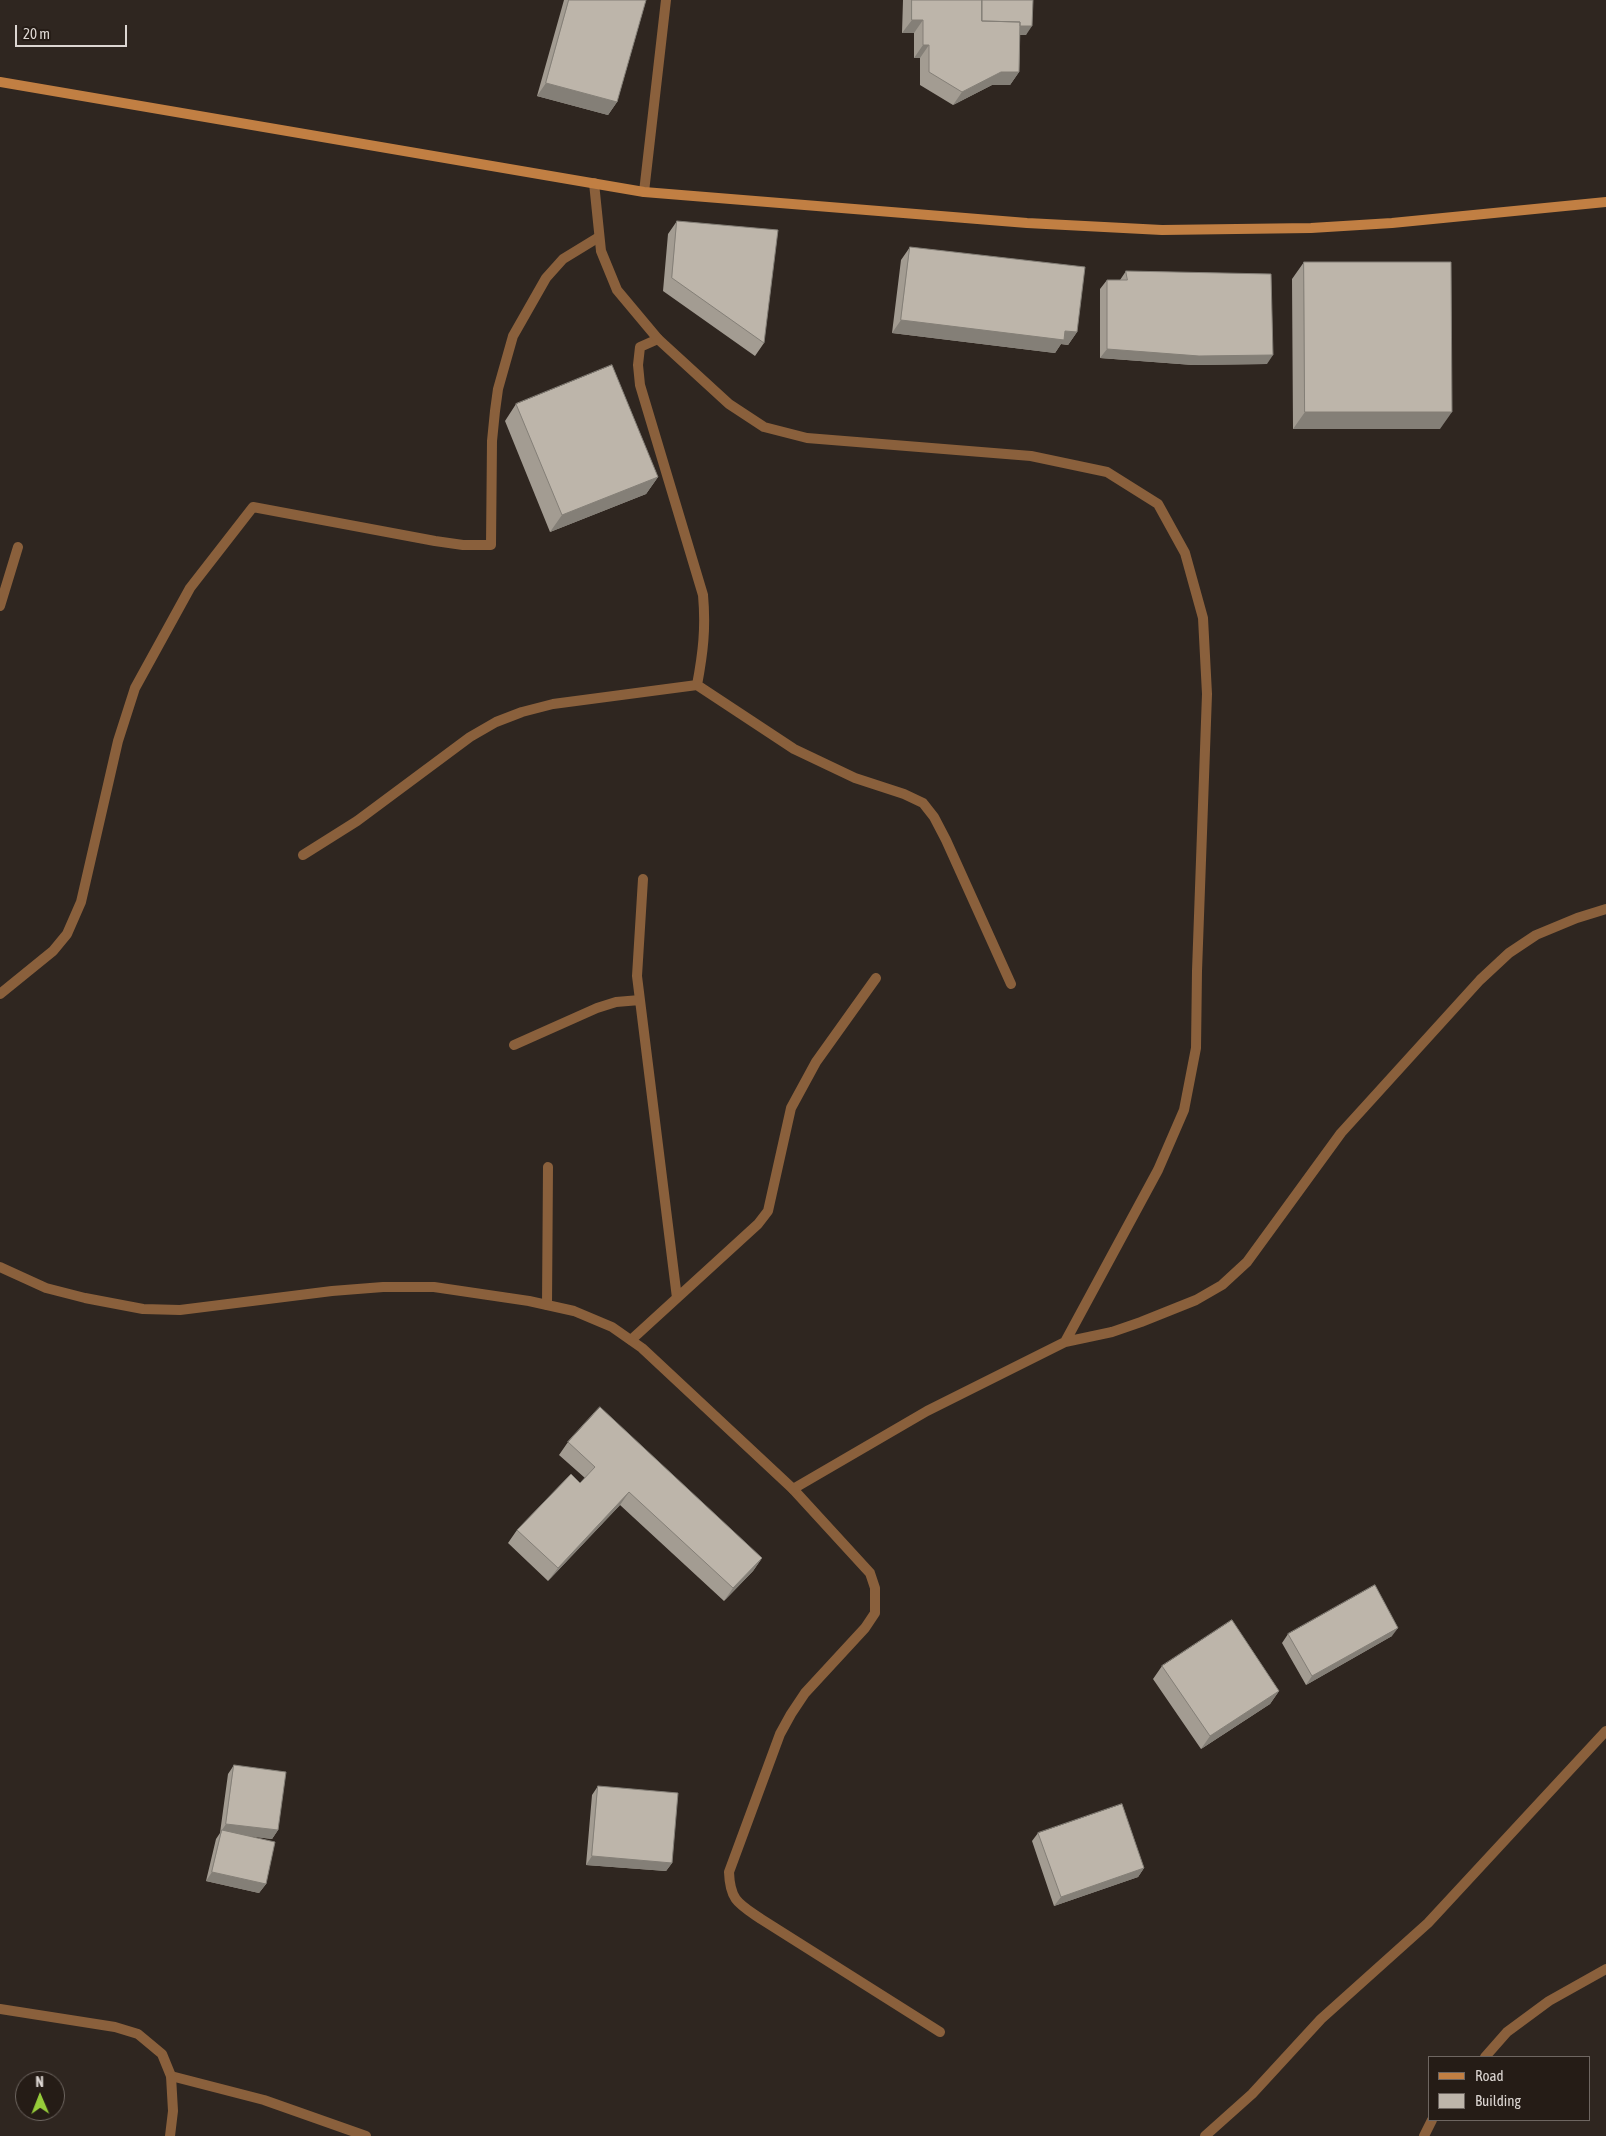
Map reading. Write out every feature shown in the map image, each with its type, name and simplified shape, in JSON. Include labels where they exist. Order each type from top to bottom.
[{"type":"main road","points":[[0,82],[644,192],[1047,225],[1162,230],[1338,226],[1606,202]]},
{"type":"street","points":[[644,192],[666,0]]},
{"type":"street","points":[[594,184],[601,251],[617,290],[658,339],[729,404],[764,427],[807,438],[1032,456],[1107,472],[1158,504],[1185,553],[1203,618],[1207,694],[1196,1048],[1184,1110],[1158,1170],[1065,1342]]},
{"type":"street","points":[[0,994],[53,951],[67,934],[81,902],[118,741],[135,688],[190,588],[253,507],[436,541],[463,545],[491,546],[493,431],[498,389],[513,336],[546,278],[563,259],[599,237]]},
{"type":"street","points":[[658,339],[640,347],[638,365],[640,385],[703,595],[706,622],[704,650],[696,685]]},
{"type":"street","points":[[0,606],[18,548]]},
{"type":"street","points":[[303,855],[357,821],[470,737],[496,722],[522,712],[553,704],[696,685],[794,749],[854,778],[904,794],[923,803],[946,840],[1012,984]]},
{"type":"street","points":[[643,879],[637,976],[678,1298]]},
{"type":"street","points":[[793,1488],[927,1411],[1065,1342],[1112,1332],[1141,1322],[1196,1300],[1222,1285],[1247,1262],[1341,1132],[1480,980],[1509,953],[1536,935],[1577,918],[1606,909]]},
{"type":"street","points":[[631,1340],[758,1224],[768,1211],[791,1108],[816,1062],[876,978]]},
{"type":"street","points":[[514,1045],[597,1008],[616,1002],[640,1000]]},
{"type":"street","points":[[547,1305],[548,1167]]},
{"type":"street","points":[[0,1267],[46,1288],[85,1298],[143,1309],[180,1310],[332,1291],[383,1287],[434,1287],[574,1311],[612,1327],[642,1348],[793,1488],[870,1573],[875,1588],[875,1613],[805,1693],[780,1734],[729,1872],[730,1890],[740,1904],[747,1909],[940,2032]]},
{"type":"street","points":[[1205,2136],[1252,2094],[1327,2014],[1428,1923],[1606,1731]]},
{"type":"street","points":[[1486,2056],[1508,2032],[1549,2001],[1606,1969]]},
{"type":"street","points":[[0,2009],[69,2022],[114,2027],[138,2034],[162,2054],[171,2076],[173,2111],[170,2136]]},
{"type":"street","points":[[171,2076],[264,2100],[366,2136]]},
{"type":"street","points":[[1424,2136],[1432,2121]]},
{"type":"building","points":[[569,0],[646,0],[617,102],[546,83]]},
{"type":"building","points":[[912,0],[982,0],[982,21],[1020,22],[1019,72],[1001,72],[962,92],[929,72],[929,45],[923,45],[923,20],[912,20]]},
{"type":"building","points":[[982,0],[1033,0],[1032,26],[1020,26],[1020,22],[982,21]]},
{"type":"building","points":[[677,221],[778,230],[764,343],[672,278]]},
{"type":"building","points":[[910,247],[1085,267],[1077,332],[1065,331],[1064,340],[901,320]]},
{"type":"building","points":[[1304,262],[1451,262],[1452,412],[1305,412]]},
{"type":"building","points":[[1126,271],[1271,274],[1273,355],[1199,356],[1107,349],[1107,280],[1127,280]]},
{"type":"building","points":[[612,365],[658,477],[562,515],[516,404]]},
{"type":"building","points":[[600,1407],[762,1558],[733,1588],[629,1492],[558,1568],[517,1530],[571,1474],[580,1483],[595,1467],[568,1442]]},
{"type":"building","points":[[1375,1585],[1398,1628],[1312,1676],[1288,1634]]},
{"type":"building","points":[[1232,1620],[1279,1691],[1210,1736],[1162,1666]]},
{"type":"building","points":[[234,1765],[286,1772],[278,1830],[226,1824]]},
{"type":"building","points":[[598,1786],[678,1793],[672,1863],[592,1856]]},
{"type":"building","points":[[1122,1804],[1144,1868],[1061,1897],[1038,1833]]},
{"type":"building","points":[[222,1830],[275,1842],[266,1884],[212,1872]]}]
